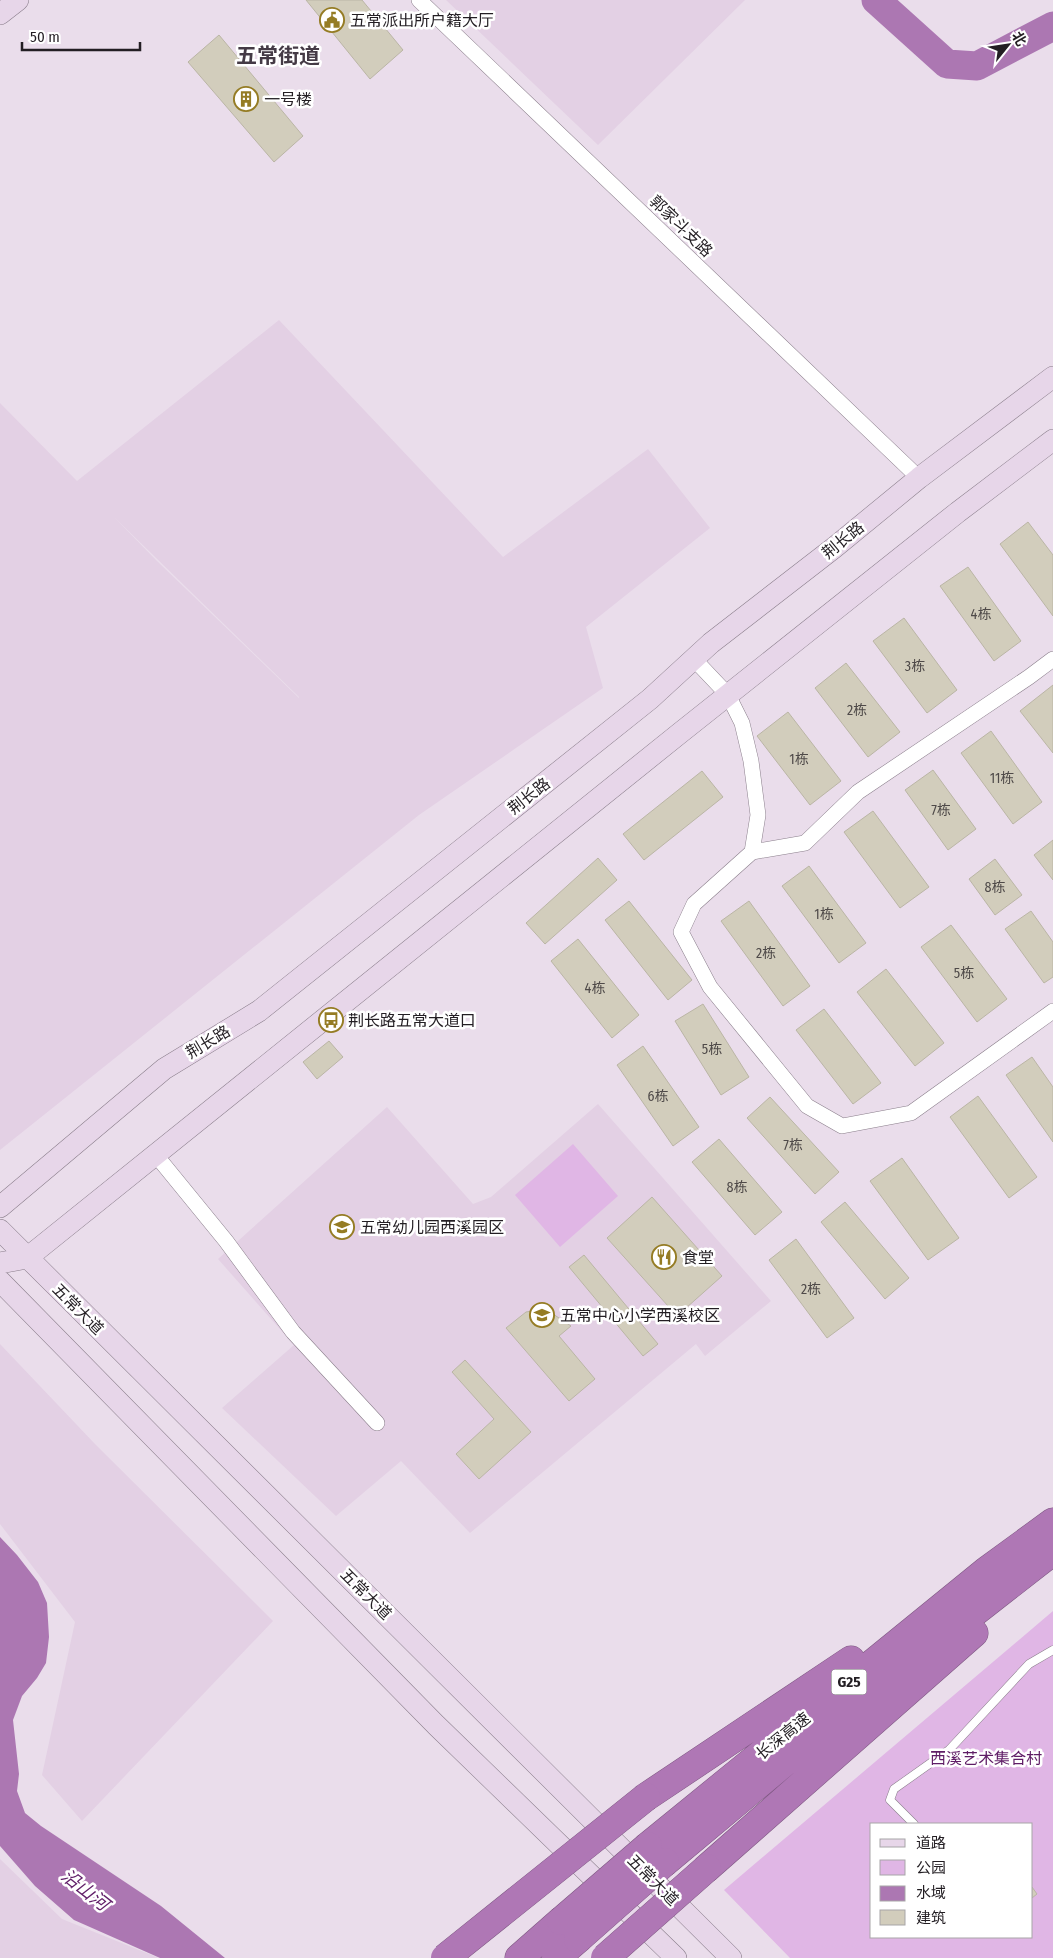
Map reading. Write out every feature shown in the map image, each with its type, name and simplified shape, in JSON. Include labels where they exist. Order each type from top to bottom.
[{"type":"highway","name":"长深高速","points":[[519,1958],[569,1930],[986,1570],[1053,1522]]},
{"type":"highway","name":"长深高速","points":[[656,1854],[815,1737],[1053,1551]]},
{"type":"highway","points":[[604,1958],[1053,1563]]},
{"type":"highway","points":[[445,1958],[646,1797],[986,1570]]},
{"type":"highway","name":"长深高速","points":[[556,1958],[569,1930]]},
{"type":"main road","points":[[0,14],[18,0]]},
{"type":"main road","name":"荆长路","points":[[0,1207],[164,1069],[260,1011],[650,699],[711,643],[835,547],[919,478],[1053,377]]},
{"type":"main road","points":[[0,1263],[27,1258],[154,1154],[728,695],[958,512],[1053,440]]},
{"type":"main road","name":"五常大道","points":[[0,1230],[731,1958]]},
{"type":"main road","points":[[0,1281],[430,1718],[676,1958]]},
{"type":"street","name":"郭家斗支路","points":[[419,0],[919,478]]},
{"type":"street","points":[[694,658],[728,695],[742,723],[751,761],[758,815],[752,852]]},
{"type":"street","points":[[1053,659],[858,792],[805,842],[752,852],[694,904],[681,932],[710,987],[807,1106],[842,1126],[911,1113],[1053,1011]]},
{"type":"street","points":[[154,1154],[226,1241],[293,1332],[377,1423]]},
{"type":"lane","points":[[913,1823],[890,1800],[894,1789],[949,1750],[1029,1664],[1053,1650]]},
{"type":"shaded area","points":[[446,0],[745,0],[598,145]]},
{"type":"shaded area","points":[[279,320],[503,557],[648,449],[710,528],[586,627],[603,688],[419,815],[0,1150],[0,403],[77,481]],"holes":[[[114,517],[299,697],[157,561]]]},
{"type":"shaded area","name":"五常中心小学西溪校区","points":[[598,1104],[771,1301],[705,1356],[696,1344],[470,1533],[401,1461],[336,1516],[222,1408],[294,1345],[218,1259],[387,1107],[473,1204],[491,1197]]},
{"type":"shaded area","points":[[0,1344],[95,1444],[273,1621],[82,1821],[42,1775],[75,1622],[0,1524]]},
{"type":"shaded area","points":[[0,1859],[62,1919],[159,1958],[0,1958]]},
{"type":"green space","points":[[573,1144],[618,1196],[560,1247],[515,1195]]},
{"type":"green space","name":"西溪艺术集合村","points":[[1053,1611],[1053,1958],[790,1958],[724,1890]]},
{"type":"water","name":"沿山河","points":[[0,1537],[38,1582],[47,1603],[49,1637],[46,1663],[37,1678],[22,1696],[13,1720],[19,1774],[17,1791],[25,1813],[41,1826],[161,1906],[225,1958],[160,1958],[74,1920],[35,1886],[0,1846]]},
{"type":"building","points":[[306,0],[362,0],[403,50],[370,79]]},
{"type":"building","name":"一号楼","points":[[219,35],[303,136],[274,162],[188,62]]},
{"type":"building","points":[[1028,522],[1053,555],[1053,616],[1000,544]]},
{"type":"building","points":[[968,567],[1021,641],[994,661],[940,586]]},
{"type":"building","points":[[904,618],[957,690],[927,713],[873,641]]},
{"type":"building","points":[[846,663],[900,732],[868,757],[815,688]]},
{"type":"building","points":[[1053,685],[1053,753],[1020,711]]},
{"type":"building","points":[[788,712],[841,781],[810,805],[757,736]]},
{"type":"building","points":[[991,731],[1042,802],[1013,824],[961,753]]},
{"type":"building","points":[[933,770],[976,829],[948,850],[905,790]]},
{"type":"building","points":[[702,771],[723,797],[644,860],[623,834]]},
{"type":"building","points":[[873,811],[929,887],[900,908],[844,832]]},
{"type":"building","points":[[1053,840],[1053,880],[1034,855]]},
{"type":"building","points":[[598,858],[617,880],[545,944],[526,923]]},
{"type":"building","points":[[995,859],[1022,895],[995,915],[969,879]]},
{"type":"building","points":[[809,866],[866,943],[839,963],[782,886]]},
{"type":"building","points":[[629,901],[692,980],[668,1000],[605,920]]},
{"type":"building","points":[[749,901],[810,986],[783,1006],[721,921]]},
{"type":"building","points":[[1031,911],[1053,942],[1053,977],[1044,983],[1005,929]]},
{"type":"building","points":[[951,925],[1007,999],[977,1022],[921,947]]},
{"type":"building","points":[[578,939],[639,1015],[612,1038],[551,961]]},
{"type":"building","points":[[886,969],[944,1043],[915,1066],[857,992]]},
{"type":"building","points":[[703,1004],[749,1077],[721,1095],[675,1021]]},
{"type":"building","points":[[824,1009],[881,1083],[853,1104],[796,1030]]},
{"type":"building","points":[[329,1041],[343,1057],[317,1079],[303,1062]]},
{"type":"building","points":[[643,1046],[699,1127],[673,1146],[617,1065]]},
{"type":"building","points":[[1032,1057],[1053,1087],[1053,1142],[1006,1075]]},
{"type":"building","points":[[978,1096],[1037,1177],[1009,1198],[950,1117]]},
{"type":"building","points":[[770,1097],[839,1172],[815,1194],[747,1118]]},
{"type":"building","points":[[719,1139],[782,1212],[755,1235],[692,1162]]},
{"type":"building","points":[[902,1158],[959,1238],[928,1260],[870,1181]]},
{"type":"building","name":"食堂","points":[[652,1197],[722,1276],[677,1316],[607,1238]]},
{"type":"building","points":[[845,1202],[909,1278],[885,1299],[821,1222]]},
{"type":"building","points":[[796,1239],[854,1318],[827,1338],[769,1260]]},
{"type":"building","points":[[584,1255],[658,1344],[643,1356],[569,1267]]},
{"type":"building","points":[[538,1310],[553,1314],[571,1326],[559,1336],[595,1379],[569,1401],[506,1328],[526,1312]]},
{"type":"building","points":[[465,1360],[531,1432],[479,1479],[456,1454],[494,1419],[452,1372]]},
{"type":"building","points":[[1033,1888],[1037,1894],[1033,1897]]},
{"type":"waterway","points":[[876,0],[947,64],[977,66],[1053,26]]},
{"type":"place","name":"五常派出所户籍大厅","points":[[332,20]]},
{"type":"place","name":"一号楼","points":[[246,99]]},
{"type":"place","name":"荆长路五常大道口","points":[[331,1020]]},
{"type":"place","name":"五常幼儿园西溪园区","points":[[342,1227]]},
{"type":"place","name":"食堂","points":[[664,1257]]},
{"type":"place","name":"五常中心小学西溪校区","points":[[542,1315]]},
{"type":"district","name":"五常街道","points":[[278,56]]}]
